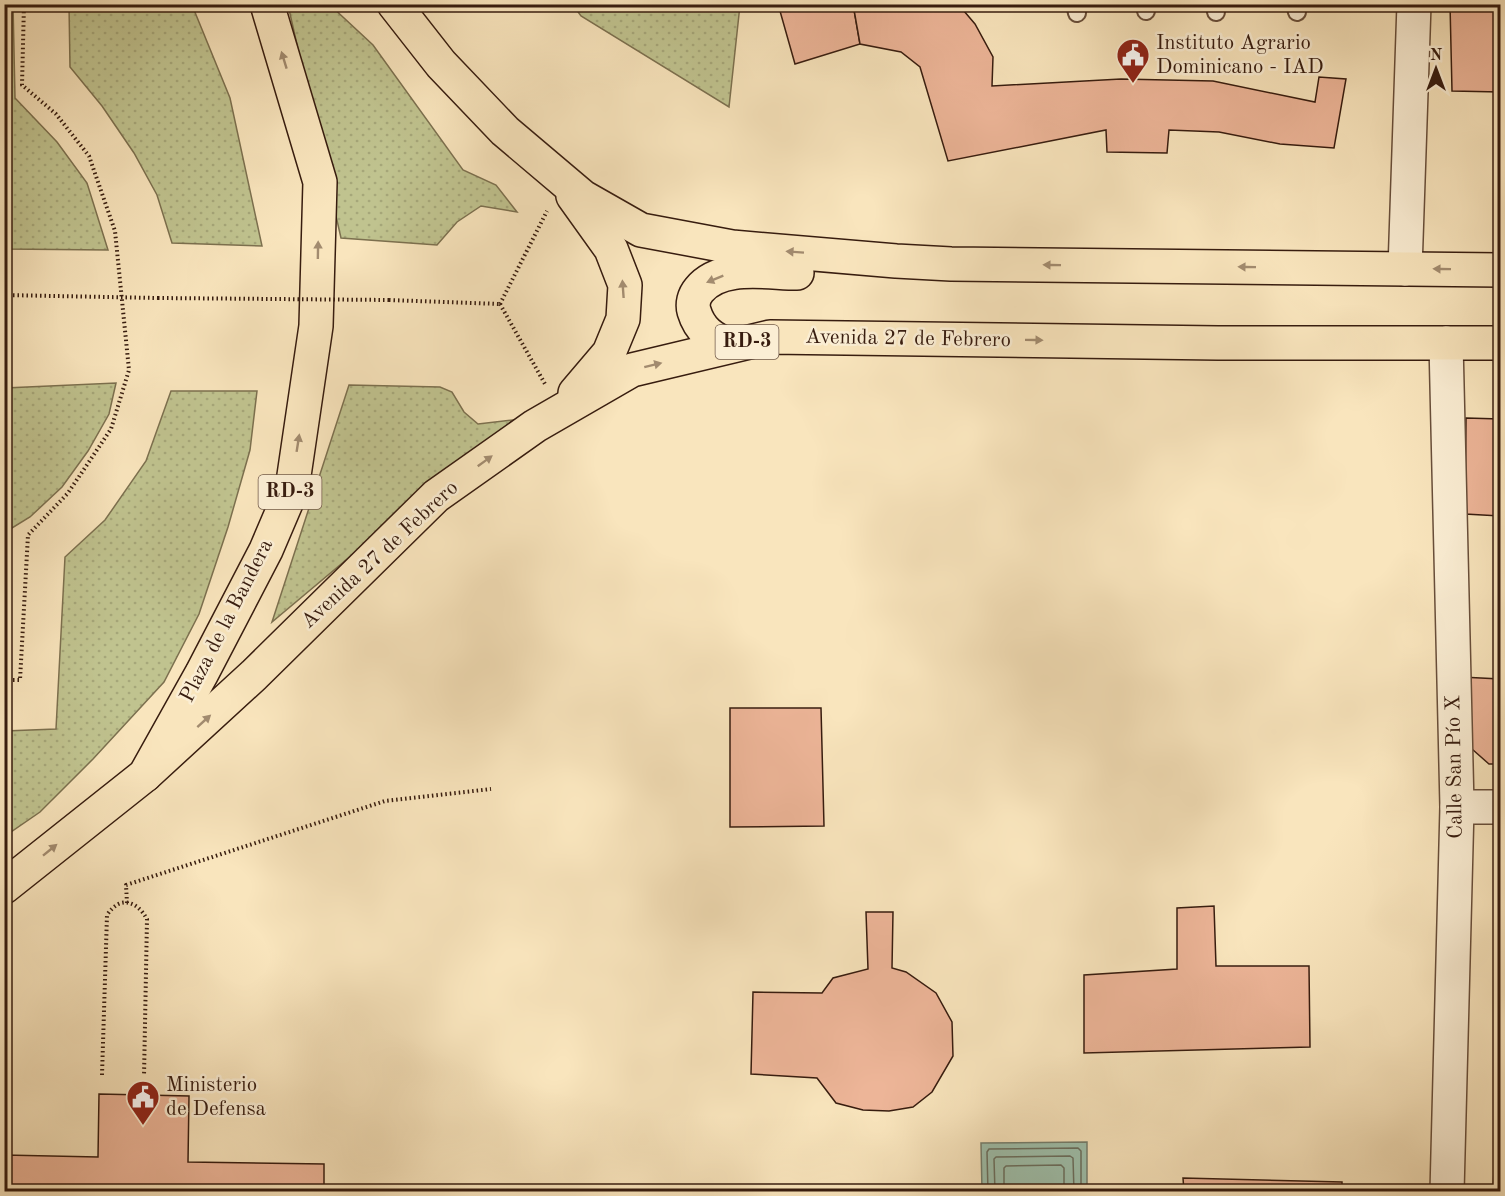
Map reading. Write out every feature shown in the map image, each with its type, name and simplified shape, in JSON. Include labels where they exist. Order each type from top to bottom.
[{"type":"highway","name":"Plaza de la Bandera","points":[[4,887],[145,775],[202,673],[266,550],[292,489],[316,326],[320,182],[267,4]]},
{"type":"highway","points":[[394,4],[441,64],[504,131],[583,197],[641,230],[732,246],[951,264],[1500,270]]},
{"type":"highway","points":[[414,4],[441,64]]},
{"type":"highway","points":[[560,411],[609,353],[623,319],[625,285],[611,249],[563,180]]},
{"type":"highway","points":[[729,346],[709,336],[697,321],[693,306],[696,293],[707,280],[729,273],[753,272],[860,274],[896,261]]},
{"type":"highway","name":"Avenida 27 de Febrero","points":[[145,775],[254,675],[436,496],[535,426],[632,370],[770,337],[1218,343],[1500,343]]},
{"type":"street","points":[[1405,269],[1414,4]]},
{"type":"street","name":"Calle San Pío X","points":[[1446,343],[1457,807],[1447,1191]]},
{"type":"street","points":[[1457,807],[1500,807]]},
{"type":"path","points":[[4,680],[20,680],[28,535],[68,493],[111,429],[129,370],[115,231],[89,156],[56,114],[22,86],[24,4]]},
{"type":"path","points":[[500,304],[563,180]]},
{"type":"path","points":[[4,295],[389,300],[500,304]]},
{"type":"path","points":[[500,304],[560,411]]},
{"type":"path","points":[[127,903],[126,885],[385,801],[491,789]]},
{"type":"path","points":[[102,1076],[107,915],[112,907],[121,903],[134,903],[141,908],[147,919],[144,1076]]},
{"type":"shaded area","points":[[13,4],[15,98],[57,142],[87,183],[108,250],[5,249],[4,5]]},
{"type":"shaded area","points":[[69,5],[192,5],[230,98],[262,246],[172,243],[157,195],[134,153],[102,106],[70,67]]},
{"type":"shaded area","points":[[288,5],[330,5],[373,45],[463,170],[496,185],[517,212],[481,206],[457,222],[437,245],[341,238]]},
{"type":"shaded area","points":[[573,5],[740,5],[729,107],[581,16]]},
{"type":"shaded area","points":[[116,383],[109,414],[88,451],[62,487],[30,517],[7,531],[7,668],[5,668],[5,388]]},
{"type":"shaded area","points":[[349,385],[440,387],[452,392],[464,412],[478,424],[513,420],[272,622]]},
{"type":"shaded area","points":[[171,391],[257,391],[250,450],[228,527],[199,614],[164,682],[40,812],[5,836],[5,731],[56,729],[65,557],[105,520],[146,461]]},
{"type":"water","points":[[1087,1142],[1087,1191],[982,1191],[981,1143]]},
{"type":"building","points":[[778,4],[853,4],[860,44],[795,64]]},
{"type":"building","name":"Instituto Agrario Dominicano - IAD","points":[[853,4],[958,4],[975,24],[993,57],[992,86],[1121,79],[1213,81],[1315,102],[1319,77],[1346,79],[1334,148],[1280,144],[1219,132],[1169,130],[1167,153],[1107,152],[1106,130],[948,161],[920,67],[901,52],[860,44]]},
{"type":"building","points":[[1450,4],[1500,4],[1500,92],[1452,91]]},
{"type":"building","points":[[1466,418],[1500,419],[1500,516],[1465,514]]},
{"type":"building","points":[[1461,677],[1500,679],[1500,764],[1489,764],[1464,742]]},
{"type":"building","points":[[730,708],[821,708],[824,826],[730,827]]},
{"type":"building","points":[[1214,906],[1216,966],[1309,966],[1310,1047],[1084,1053],[1084,975],[1177,969],[1177,908]]},
{"type":"building","points":[[866,912],[893,912],[892,968],[906,972],[936,993],[952,1022],[953,1056],[932,1092],[913,1107],[889,1111],[863,1110],[836,1103],[817,1078],[751,1074],[753,992],[822,993],[833,978],[868,969]]},
{"type":"building","name":"Ministerio de Defensa","points":[[99,1094],[189,1096],[188,1162],[324,1164],[324,1192],[4,1192],[4,1155],[98,1157]]},
{"type":"building","points":[[1496,1126],[1500,1126],[1500,1192],[1493,1192]]},
{"type":"building","points":[[1183,1178],[1342,1182],[1342,1192],[1184,1192]]},
{"type":"place","name":"Instituto Agrario Dominicano - IAD","points":[[1133,84]]},
{"type":"place","name":"Ministerio de Defensa","points":[[143,1126]]}]
